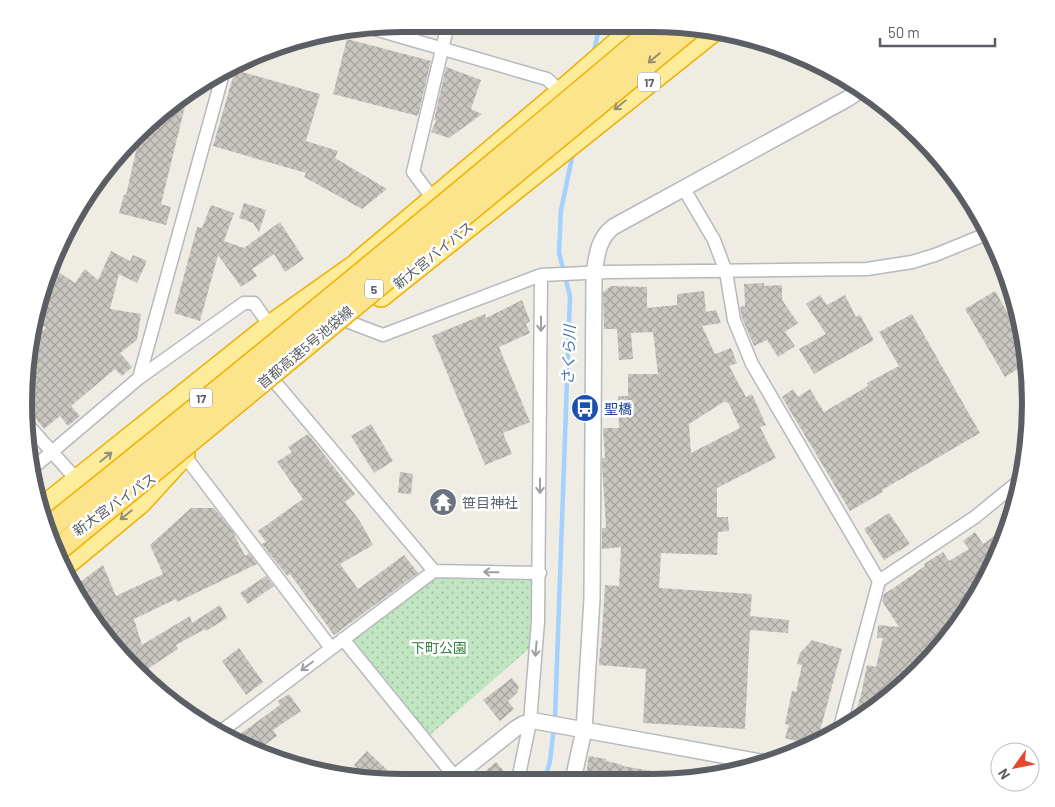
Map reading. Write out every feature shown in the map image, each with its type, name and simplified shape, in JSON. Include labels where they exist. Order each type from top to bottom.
[{"type":"highway","name":"新大宮バイパス","points":[[54,528],[242,360],[562,92],[630,32]]},
{"type":"highway","name":"首都高速5号池袋線","points":[[53,525],[197,409],[519,144],[651,32]]},
{"type":"highway","name":"首都高速5号池袋線","points":[[62,546],[683,34]]},
{"type":"highway","name":"新大宮バイパス","points":[[60,542],[184,455],[706,37]]},
{"type":"highway","name":"17","points":[[46,505],[270,326],[356,265]]},
{"type":"highway","name":"17","points":[[69,562],[140,503],[184,455]]},
{"type":"street","points":[[434,199],[413,172],[446,32]]},
{"type":"street","points":[[386,33],[547,79],[562,92]]},
{"type":"street","points":[[139,378],[221,80]]},
{"type":"street","points":[[574,774],[592,599],[594,272],[597,250],[607,232],[856,94]]},
{"type":"street","points":[[684,189],[714,240],[726,272],[734,320],[752,364],[879,581]]},
{"type":"street","points":[[349,322],[383,335],[548,275],[594,272],[867,269],[935,255],[982,236]]},
{"type":"street","points":[[519,774],[532,722],[538,621],[548,275]]},
{"type":"street","points":[[38,464],[139,378],[244,303],[254,303],[270,326]]},
{"type":"street","points":[[275,382],[434,571]]},
{"type":"street","points":[[33,431],[77,480]]},
{"type":"street","points":[[184,455],[331,648]]},
{"type":"street","points":[[841,722],[879,581],[975,517],[1013,485]]},
{"type":"street","points":[[225,729],[434,571],[540,573]]},
{"type":"street","points":[[343,638],[450,774]]},
{"type":"street","points":[[458,774],[514,729],[532,722],[752,761]]},
{"type":"green space","name":"下町公園","points":[[434,576],[536,579],[532,646],[430,735],[352,638]]},
{"type":"building","points":[[347,39],[431,61],[418,116],[333,94]]},
{"type":"building","points":[[446,67],[481,80],[471,109],[482,114],[449,138],[431,132],[436,121],[434,120]]},
{"type":"building","points":[[239,71],[320,94],[306,141],[338,151],[335,158],[387,189],[362,209],[304,177],[306,173],[213,146],[234,74]]},
{"type":"building","points":[[186,103],[161,204],[171,207],[166,225],[119,213],[124,195],[126,195],[136,151],[133,150],[141,141]]},
{"type":"building","points":[[244,203],[266,210],[259,232],[253,223],[239,218]]},
{"type":"building","points":[[211,205],[234,213],[224,241],[244,248],[280,222],[304,259],[285,272],[274,254],[252,269],[257,276],[241,287],[218,255],[200,321],[174,313],[197,227],[202,228]]},
{"type":"building","points":[[111,251],[130,261],[133,255],[147,261],[137,283],[119,274],[110,309],[141,314],[137,340],[120,353],[132,367],[122,376],[115,369],[71,406],[80,416],[68,426],[60,416],[44,429],[32,415],[33,379],[40,333],[46,328],[41,325],[52,284],[57,272],[75,283],[85,269],[98,280]]},
{"type":"building","points":[[764,283],[764,286],[782,285],[782,300],[798,323],[785,332],[795,346],[778,357],[767,340],[754,346],[742,318],[740,307],[745,306],[744,284]]},
{"type":"building","points":[[611,286],[647,287],[647,308],[677,305],[677,294],[704,291],[706,312],[716,310],[721,323],[702,326],[715,354],[731,348],[737,363],[729,366],[746,397],[752,394],[766,425],[760,427],[776,458],[717,488],[717,517],[728,517],[729,531],[718,532],[717,555],[661,553],[659,588],[752,594],[750,616],[789,620],[788,633],[750,630],[745,729],[643,723],[646,669],[599,665],[605,585],[619,586],[621,547],[602,549],[602,528],[606,528],[602,463],[602,458],[605,458],[603,428],[619,428],[618,396],[628,396],[628,374],[658,374],[653,332],[631,333],[633,359],[619,360],[617,329],[604,329],[603,292]],"holes":[[[725,401],[726,403],[728,402],[740,428],[691,453],[689,424]]]},
{"type":"building","points":[[995,291],[1013,323],[1021,367],[1005,377],[965,309]]},
{"type":"building","points":[[820,295],[827,305],[845,295],[856,317],[860,315],[874,340],[814,374],[799,349],[826,334],[806,304]]},
{"type":"building","points":[[522,300],[530,321],[526,324],[530,333],[499,347],[530,422],[503,433],[512,454],[485,465],[432,336],[485,314],[486,318]]},
{"type":"building","points":[[912,314],[980,433],[882,490],[883,492],[850,511],[782,397],[793,389],[798,397],[810,389],[824,412],[868,386],[867,383],[899,366],[879,332]]},
{"type":"building","points":[[371,424],[393,461],[374,473],[351,436]]},
{"type":"building","points":[[308,434],[355,494],[345,502],[360,521],[373,545],[340,564],[358,589],[404,555],[418,573],[334,635],[290,574],[287,576],[262,544],[266,542],[258,531],[303,499],[277,462],[292,452],[288,447]]},
{"type":"building","points":[[400,472],[413,474],[411,494],[398,493]]},
{"type":"building","points":[[191,508],[214,508],[233,532],[245,556],[249,553],[257,564],[177,602],[176,599],[134,619],[142,645],[190,616],[192,623],[220,605],[227,618],[206,631],[205,629],[176,645],[178,649],[149,668],[151,675],[109,629],[79,583],[103,565],[116,596],[163,574],[150,545]]},
{"type":"building","points":[[889,513],[910,544],[884,560],[864,529]]},
{"type":"building","points":[[975,532],[983,544],[999,533],[973,589],[946,629],[914,666],[896,682],[861,710],[857,708],[867,665],[876,667],[883,638],[877,638],[878,625],[899,627],[882,601],[884,594],[943,552],[949,561],[969,549],[963,541]]},
{"type":"building","points":[[266,576],[274,586],[248,604],[240,593]]},
{"type":"building","points":[[812,640],[842,649],[819,734],[801,742],[785,738],[789,725],[785,724],[792,691],[796,692],[802,665],[797,664],[800,653]]},
{"type":"building","points":[[239,648],[263,682],[246,695],[222,661]]},
{"type":"building","points":[[512,678],[519,687],[517,693],[508,701],[514,709],[500,721],[483,700]]},
{"type":"building","points":[[289,694],[301,711],[273,730],[277,736],[263,746],[238,736],[280,705],[278,701]]},
{"type":"building","points":[[367,751],[392,774],[361,772],[354,765]]},
{"type":"building","points":[[589,756],[606,759],[606,761],[622,766],[664,773],[593,774],[586,773]]},
{"type":"building","points":[[496,762],[504,771],[501,774],[482,774]]},
{"type":"waterway","name":"さくら川","points":[[593,55],[598,32]]},
{"type":"waterway","name":"さくら川","points":[[547,774],[555,718],[570,296],[559,253],[561,210],[573,153]]},
{"type":"place","name":"聖橋","points":[[585,408]]},
{"type":"place","name":"笹目神社","points":[[443,502]]}]
